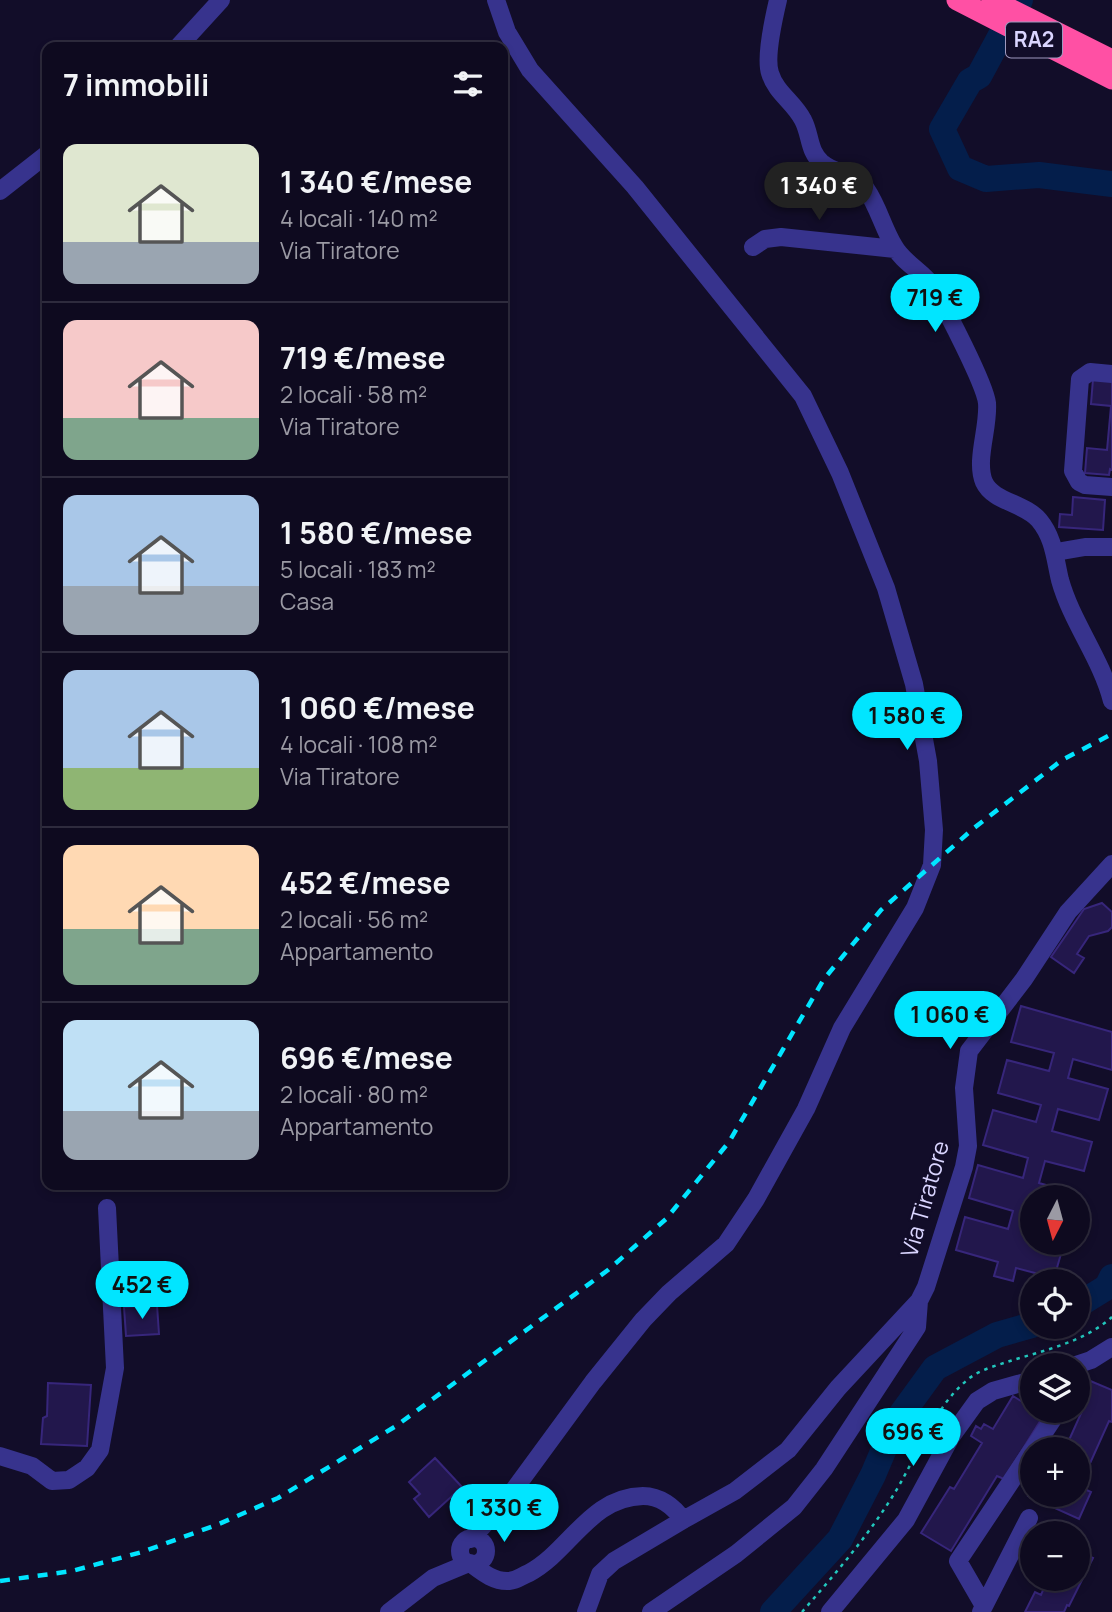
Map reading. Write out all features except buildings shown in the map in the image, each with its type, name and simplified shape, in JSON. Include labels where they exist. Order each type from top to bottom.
[{"type":"highway","name":"RA2","points":[[957,0],[1112,79]]},
{"type":"highway","name":"RA2","points":[[992,0],[1112,60]]},
{"type":"street","points":[[183,42],[221,0]]},
{"type":"street","points":[[389,1612],[473,1552],[505,1502],[593,1382],[643,1320],[669,1293],[726,1244],[756,1199],[806,1108],[842,1028],[915,908],[932,865],[934,830],[928,761],[914,684],[886,588],[840,472],[803,396],[635,187],[530,70],[507,32],[496,0]]},
{"type":"street","points":[[778,0],[772,24],[769,71],[778,90],[795,106],[805,123],[812,152],[823,164],[848,173],[866,187],[895,249],[932,285],[987,399],[988,421],[981,463],[986,485],[993,492],[1025,508],[1038,518],[1056,552],[1060,578],[1070,609],[1110,685],[1112,701]]},
{"type":"street","points":[[0,191],[42,158]]},
{"type":"street","points":[[752,247],[765,239],[780,237],[895,249]]},
{"type":"street","points":[[1112,374],[1090,372],[1080,379],[1073,471],[1079,482],[1085,485],[1112,487]]},
{"type":"street","points":[[1056,552],[1085,547],[1112,547]]},
{"type":"street","name":"Via Tiratore","points":[[586,1612],[600,1574],[614,1561],[735,1491],[788,1450],[838,1388],[919,1301],[926,1287],[964,1167],[968,1130],[964,1088],[970,1051],[1024,979],[1068,912],[1112,864]]},
{"type":"street","points":[[0,1456],[32,1466],[52,1481],[61,1481],[69,1480],[87,1468],[100,1450],[115,1368],[107,1208]]},
{"type":"street","name":"Via Tiratore","points":[[651,1612],[736,1554],[794,1507],[824,1469],[918,1327],[919,1301]]},
{"type":"street","points":[[1090,1360],[1112,1347]]},
{"type":"street","points":[[830,1612],[906,1520],[951,1437],[977,1401],[993,1391],[1020,1383]]},
{"type":"street","points":[[983,1609],[958,1561],[1020,1468]]},
{"type":"street","points":[[473,1552],[496,1580],[519,1579],[546,1563],[567,1539],[599,1510],[630,1497],[649,1496],[662,1501],[674,1508],[683,1520]]},
{"type":"street","points":[[983,1609],[1029,1518]]},
{"type":"waterway","points":[[1020,0],[979,76],[970,81],[942,129],[960,168],[986,179],[1039,175],[1112,184]]},
{"type":"waterway","points":[[1090,1298],[1107,1287],[1112,1277]]},
{"type":"waterway","points":[[773,1612],[840,1539],[873,1475],[895,1423],[935,1368],[997,1335],[1020,1328]]},
{"type":"railway","points":[[0,1581],[72,1571],[142,1552],[219,1524],[278,1498],[396,1426],[608,1270],[666,1219],[729,1142],[824,979],[881,910],[974,828],[1062,760],[1112,734]]}]
